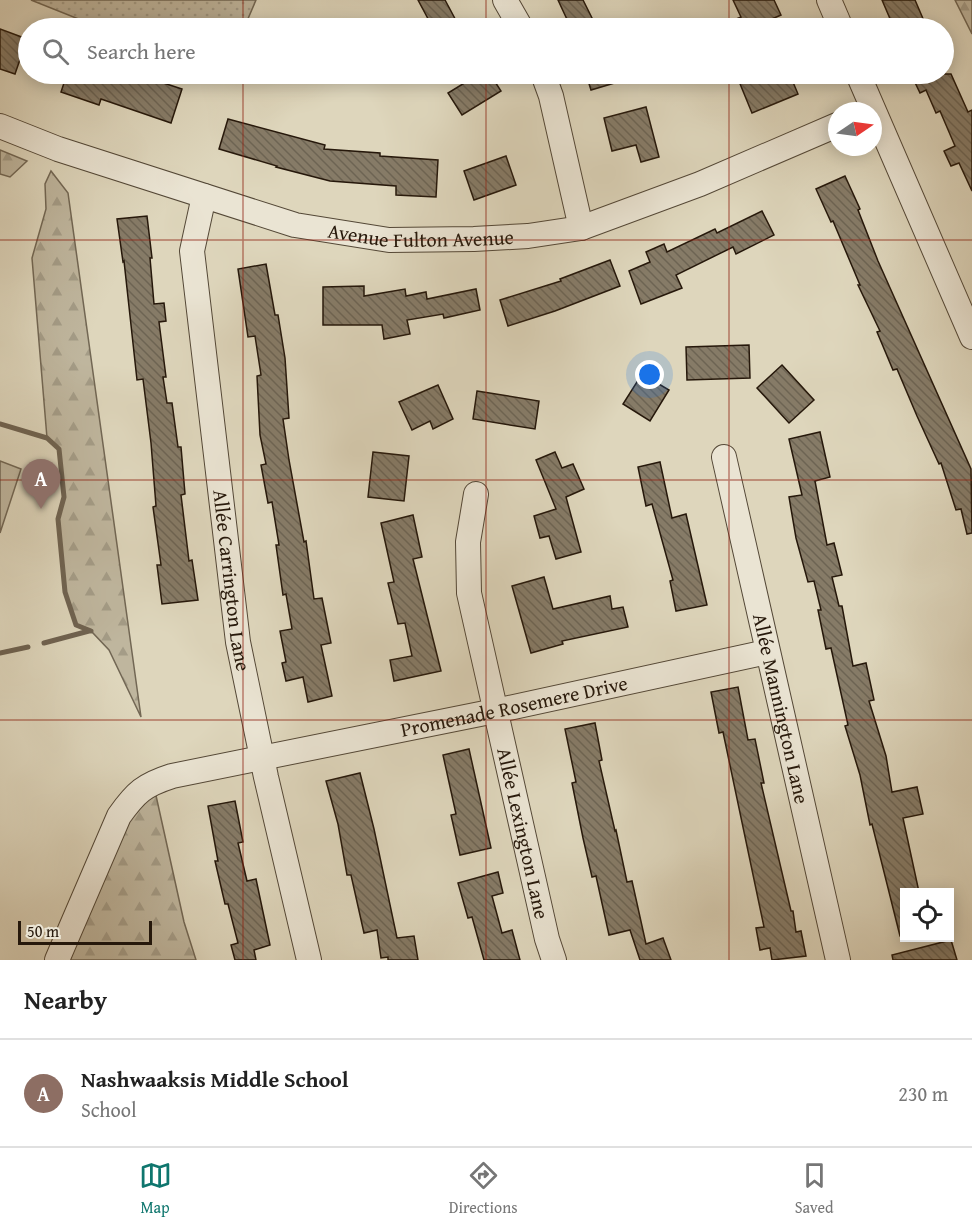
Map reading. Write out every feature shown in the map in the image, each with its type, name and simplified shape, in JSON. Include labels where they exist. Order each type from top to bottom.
[{"type":"street","points":[[505,0],[515,18]]},
{"type":"street","points":[[830,0],[837,18]]},
{"type":"street","points":[[547,84],[581,228]]},
{"type":"street","points":[[862,84],[868,102]]},
{"type":"street","name":"Avenue Fulton Avenue","points":[[0,126],[57,149],[295,225],[389,240],[528,236],[581,228],[700,184],[828,129]]},
{"type":"street","points":[[882,135],[972,337]]},
{"type":"street","name":"Allée Carrington Lane","points":[[204,196],[192,251],[238,642],[309,960]]},
{"type":"street","name":"Allée Mannington Lane","points":[[724,457],[838,960]]},
{"type":"street","name":"Allée Lexington Lane","points":[[476,494],[468,542],[469,593],[554,960]]},
{"type":"street","name":"Promenade Rosemere Drive","points":[[57,960],[119,816],[133,796],[153,782],[172,776],[495,711],[767,652]]},
{"type":"green space","points":[[31,0],[256,0],[248,18],[76,18]]},
{"type":"green space","points":[[955,0],[972,0],[972,34]]},
{"type":"green space","points":[[0,150],[27,161],[10,177],[0,174]]},
{"type":"green space","points":[[51,171],[68,193],[141,717],[109,650],[91,631],[76,625],[65,592],[58,519],[64,497],[59,449],[47,438],[32,258],[46,209],[45,184]]},
{"type":"green space","points":[[0,461],[21,469],[0,533]]},
{"type":"green space","points":[[153,782],[184,922],[196,960],[57,960],[119,816]]},
{"type":"building","points":[[418,0],[445,0],[455,18],[428,18]]},
{"type":"building","points":[[558,0],[583,0],[592,18],[566,18]]},
{"type":"building","points":[[733,0],[774,0],[781,15],[774,18],[739,18],[741,17]]},
{"type":"building","points":[[882,0],[915,0],[923,18],[890,18]]},
{"type":"building","points":[[0,29],[18,36],[18,65],[15,74],[0,69]]},
{"type":"building","points":[[954,81],[968,112],[972,110],[972,191],[959,163],[951,166],[944,151],[955,146],[940,111],[936,113],[926,90],[920,93],[916,84],[954,84]]},
{"type":"building","points":[[64,84],[167,84],[182,89],[171,123],[101,99],[99,105],[61,92]]},
{"type":"building","points":[[463,84],[496,84],[501,91],[462,115],[448,93]]},
{"type":"building","points":[[589,84],[611,84],[591,90]]},
{"type":"building","points":[[740,84],[794,84],[798,94],[752,113]]},
{"type":"building","points":[[646,107],[659,157],[641,162],[636,145],[612,151],[604,118]]},
{"type":"building","points":[[228,119],[325,145],[324,149],[438,160],[436,197],[396,195],[396,186],[330,181],[219,149]]},
{"type":"building","points":[[506,156],[516,185],[474,200],[464,171]]},
{"type":"building","points":[[845,176],[860,209],[858,210],[878,261],[971,469],[972,533],[967,534],[961,509],[956,510],[941,463],[939,464],[897,369],[893,370],[877,332],[880,331],[858,285],[860,285],[833,221],[831,222],[816,189]]},
{"type":"building","points":[[762,211],[774,235],[736,254],[733,247],[676,275],[682,288],[641,304],[629,271],[650,262],[646,252],[664,244],[667,252],[715,229],[717,233]]},
{"type":"building","points":[[147,216],[154,304],[164,303],[166,321],[159,322],[166,377],[163,377],[167,403],[172,403],[178,447],[181,447],[185,494],[181,495],[189,561],[192,560],[198,600],[162,604],[157,565],[161,565],[153,507],[156,506],[151,443],[143,379],[137,380],[117,219]]},
{"type":"building","points":[[610,260],[620,286],[508,326],[500,300],[561,281],[560,279]]},
{"type":"building","points":[[266,264],[285,358],[289,418],[283,419],[289,460],[304,542],[306,541],[314,599],[322,598],[331,643],[321,645],[332,696],[308,702],[303,677],[286,681],[282,663],[286,662],[280,631],[292,629],[286,594],[283,595],[276,545],[279,545],[272,502],[268,503],[261,465],[266,464],[260,435],[257,376],[261,375],[255,336],[248,337],[238,269]]},
{"type":"building","points":[[364,286],[364,296],[405,289],[406,296],[426,292],[427,299],[476,289],[480,310],[444,318],[443,314],[407,320],[410,334],[384,339],[382,325],[323,325],[323,287]]},
{"type":"building","points":[[749,345],[750,378],[687,380],[686,347]]},
{"type":"building","points":[[782,365],[814,400],[789,423],[757,388]]},
{"type":"building","points":[[642,374],[669,390],[650,421],[623,404]]},
{"type":"building","points":[[438,385],[453,419],[433,429],[430,421],[412,430],[399,402]]},
{"type":"building","points":[[477,391],[539,401],[535,429],[473,419]]},
{"type":"building","points":[[820,432],[830,477],[815,481],[827,545],[834,543],[842,575],[832,577],[839,606],[842,606],[853,666],[866,663],[874,700],[869,701],[886,756],[892,792],[917,787],[923,814],[903,818],[918,888],[900,888],[900,936],[872,824],[870,825],[860,775],[845,726],[848,725],[831,648],[826,649],[818,610],[821,610],[814,581],[808,582],[796,538],[789,497],[802,495],[789,439]]},
{"type":"building","points":[[373,452],[409,456],[404,501],[368,497]]},
{"type":"building","points":[[555,452],[562,468],[573,464],[584,489],[566,497],[581,552],[556,559],[549,536],[540,538],[534,516],[556,509],[536,460]]},
{"type":"building","points":[[660,462],[672,518],[686,514],[707,605],[676,611],[670,581],[673,580],[652,504],[646,506],[638,467]]},
{"type":"building","points":[[413,515],[422,557],[413,559],[441,671],[394,681],[390,660],[412,656],[405,623],[398,624],[388,583],[394,582],[381,523]]},
{"type":"building","points":[[544,577],[553,609],[610,596],[612,609],[623,607],[628,627],[562,641],[563,644],[531,653],[512,586]]},
{"type":"building","points":[[738,687],[748,740],[755,739],[764,783],[761,783],[791,911],[793,911],[796,932],[801,931],[806,956],[772,960],[770,948],[760,950],[756,928],[764,927],[723,732],[719,733],[711,692]]},
{"type":"building","points":[[595,723],[602,760],[599,761],[615,831],[627,882],[632,881],[646,944],[663,938],[671,960],[640,960],[630,930],[609,935],[596,876],[592,877],[583,838],[572,783],[576,782],[565,729]]},
{"type":"building","points":[[469,749],[491,848],[460,855],[451,815],[456,814],[443,755]]},
{"type":"building","points":[[360,773],[397,938],[414,936],[418,960],[381,958],[377,930],[364,933],[351,875],[347,875],[338,824],[326,781]]},
{"type":"building","points":[[235,801],[243,842],[238,843],[247,881],[256,879],[270,945],[254,950],[256,960],[235,960],[231,945],[238,943],[228,904],[225,904],[215,861],[218,861],[208,806]]},
{"type":"building","points":[[498,872],[503,893],[492,896],[502,933],[512,930],[520,960],[484,960],[472,917],[468,918],[458,883]]},
{"type":"building","points":[[943,942],[952,942],[957,960],[893,960],[892,955]]},
{"type":"waterway","points":[[0,424],[47,438],[59,449],[64,497],[58,519],[65,592],[76,625],[91,631]]},
{"type":"waterway","points":[[44,643],[89,631]]},
{"type":"waterway","points":[[0,653],[28,647]]},
{"type":"place","name":"Nashwaaksis Middle School","points":[[41,509]]}]
